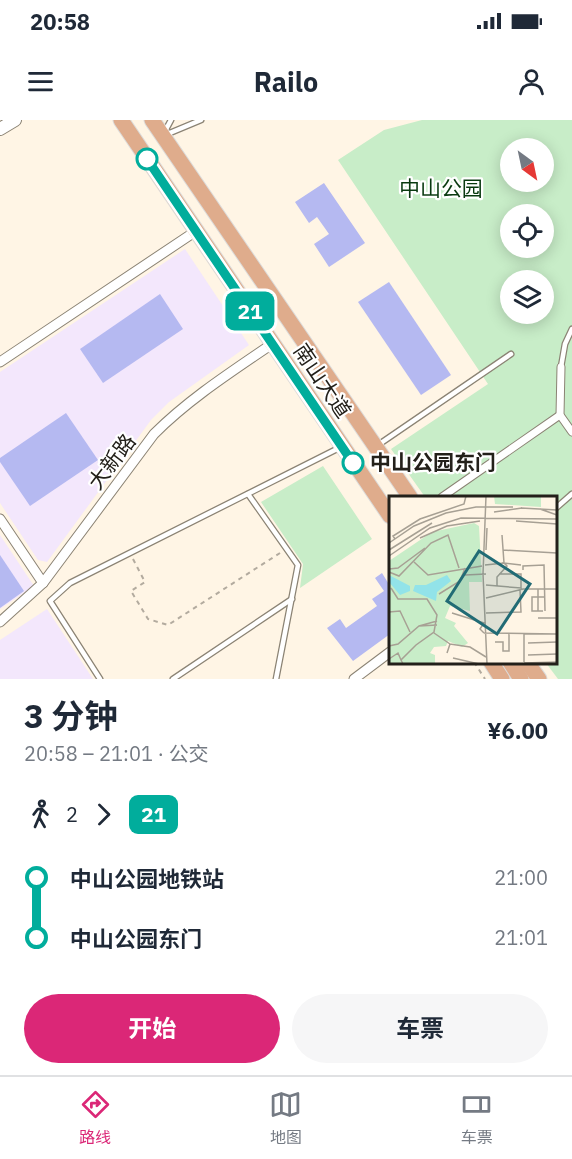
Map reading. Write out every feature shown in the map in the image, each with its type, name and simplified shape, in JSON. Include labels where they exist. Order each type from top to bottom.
[{"type":"main road","name":"南山大道","points":[[121,120],[389,515]]},
{"type":"main road","name":"南山大道","points":[[152,120],[409,496]]},
{"type":"main road","points":[[492,664],[502,679]]},
{"type":"main road","points":[[511,664],[521,679]]},
{"type":"main road","points":[[528,664],[538,679]]},
{"type":"street","points":[[0,129],[15,120]]},
{"type":"street","points":[[0,362],[196,231]]},
{"type":"street","name":"大新路","points":[[0,622],[43,583],[154,434],[187,404],[272,344]]},
{"type":"street","points":[[561,367],[560,415],[572,432]]},
{"type":"street","points":[[445,496],[560,415]]},
{"type":"street","points":[[0,519],[43,583]]},
{"type":"street","points":[[354,679],[389,653]]},
{"type":"lane","points":[[162,136],[171,120]]},
{"type":"lane","points":[[162,136],[201,120]]},
{"type":"lane","points":[[561,367],[565,344],[572,329]]},
{"type":"lane","points":[[376,447],[511,354]]},
{"type":"lane","points":[[100,679],[50,602],[70,583],[342,447]]},
{"type":"lane","points":[[248,494],[298,565],[276,679]]},
{"type":"lane","points":[[557,506],[572,494]]},
{"type":"lane","points":[[173,679],[292,599]]},
{"type":"path","points":[[130,553],[146,582],[130,591],[148,619],[168,625],[286,548]]},
{"type":"path","points":[[475,664],[484,679]]},
{"type":"shaded area","points":[[185,249],[249,345],[169,402],[151,420],[47,562],[38,560],[0,503],[0,372]]},
{"type":"shaded area","points":[[0,535],[34,586],[0,609]]},
{"type":"shaded area","points":[[47,609],[93,679],[0,679],[0,640]]},
{"type":"green space","name":"中山公园","points":[[422,120],[572,120],[572,679],[558,679],[547,664],[557,664],[557,496],[424,496],[391,449],[488,384],[338,160],[384,130]]},
{"type":"green space","points":[[323,466],[372,539],[300,588],[303,564],[261,502]]},
{"type":"building","points":[[324,183],[365,243],[329,267],[314,244],[329,234],[317,217],[309,223],[295,202]]},
{"type":"building","points":[[389,282],[451,375],[421,395],[358,302]]},
{"type":"building","points":[[160,294],[183,329],[103,383],[80,349]]},
{"type":"building","points":[[66,413],[98,460],[30,506],[0,462],[0,458]]},
{"type":"building","points":[[0,555],[24,591],[0,608]]},
{"type":"building","points":[[382,573],[389,584],[389,635],[353,661],[327,628],[340,619],[346,628],[377,606],[372,599],[384,591],[375,578]]},
{"type":"bus line","name":"21","points":[[147,159],[353,463]]},
{"type":"place","name":"中山公园东门","points":[[353,463]]}]
